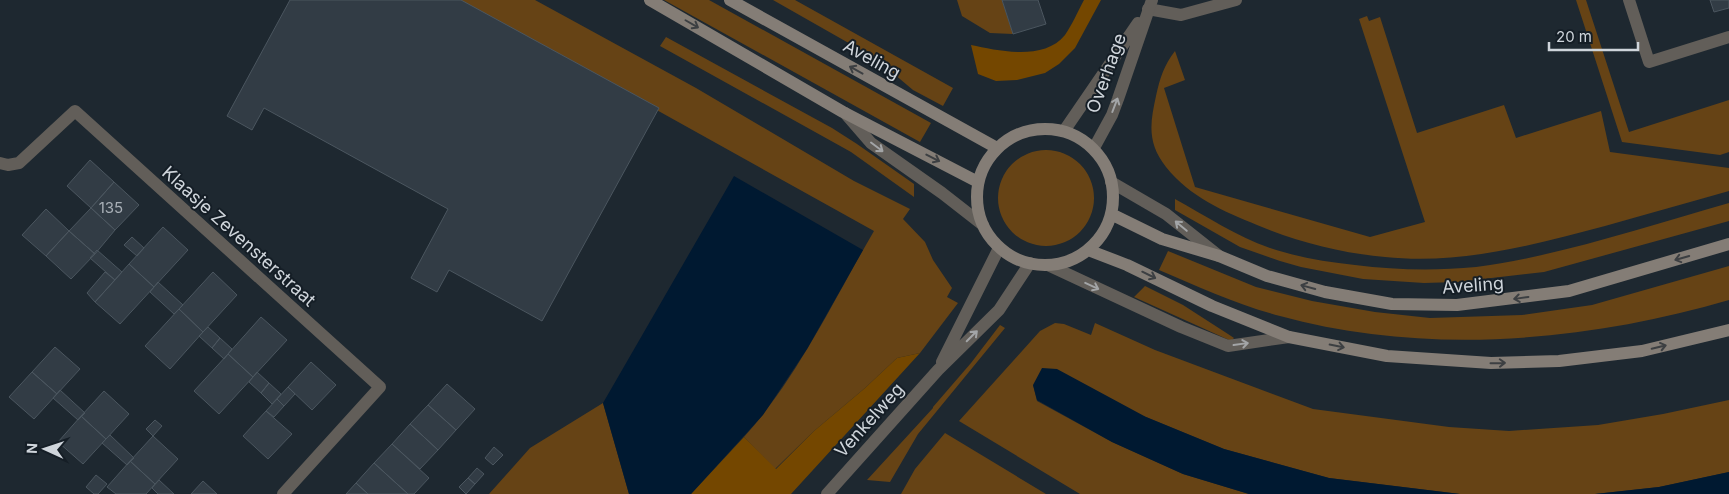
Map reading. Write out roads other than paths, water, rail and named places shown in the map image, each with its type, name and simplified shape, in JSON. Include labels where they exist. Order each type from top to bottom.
[{"type":"main road","points":[[650,0],[843,112],[978,182]]},
{"type":"main road","name":"Aveling","points":[[730,0],[997,148]]},
{"type":"main road","points":[[1046,128],[1064,131],[1077,136],[1094,148],[1105,164],[1112,182],[1111,214],[1102,234],[1088,250],[1069,261],[1048,265],[1030,264],[1008,255],[999,248],[983,225],[979,217],[977,200],[978,182],[985,164],[997,148],[1012,137],[1028,130],[1046,128]]},
{"type":"main road","name":"Aveling","points":[[1111,214],[1162,239],[1219,256],[1267,276],[1326,292],[1392,304],[1457,305],[1569,291],[1729,244]]},
{"type":"main road","points":[[1088,250],[1127,265],[1212,306],[1289,337],[1388,356],[1491,363],[1559,362],[1642,351],[1729,330]]},
{"type":"street","points":[[1150,4],[1181,15],[1236,0]]},
{"type":"street","points":[[1628,0],[1649,62],[1729,37]]},
{"type":"street","name":"Overhage","points":[[1064,131],[1150,4]]},
{"type":"street","name":"Overhage","points":[[1094,148],[1118,99],[1150,4]]},
{"type":"street","name":"Klaasje Zevensterstraat","points":[[4,164],[19,163],[76,110],[380,387],[283,494]]},
{"type":"street","points":[[843,112],[871,143],[942,193],[983,225]]},
{"type":"street","name":"Aveling","points":[[1112,182],[1166,214],[1219,256]]},
{"type":"street","name":"Venkelweg","points":[[938,370],[999,248]]},
{"type":"street","name":"Venkelweg","points":[[827,494],[938,370],[999,310],[1030,264]]},
{"type":"street","points":[[1048,265],[1181,327],[1228,346],[1289,337]]},
{"type":"water","points":[[734,176],[863,250],[807,349],[763,415],[691,494],[629,494],[603,403]]},
{"type":"water","points":[[1042,368],[1057,369],[1146,417],[1224,449],[1329,478],[1460,494],[1249,494],[1183,474],[1112,442],[1037,400],[1033,385]]},
{"type":"water","points":[[1729,472],[1729,494],[1595,494],[1659,487]]}]
